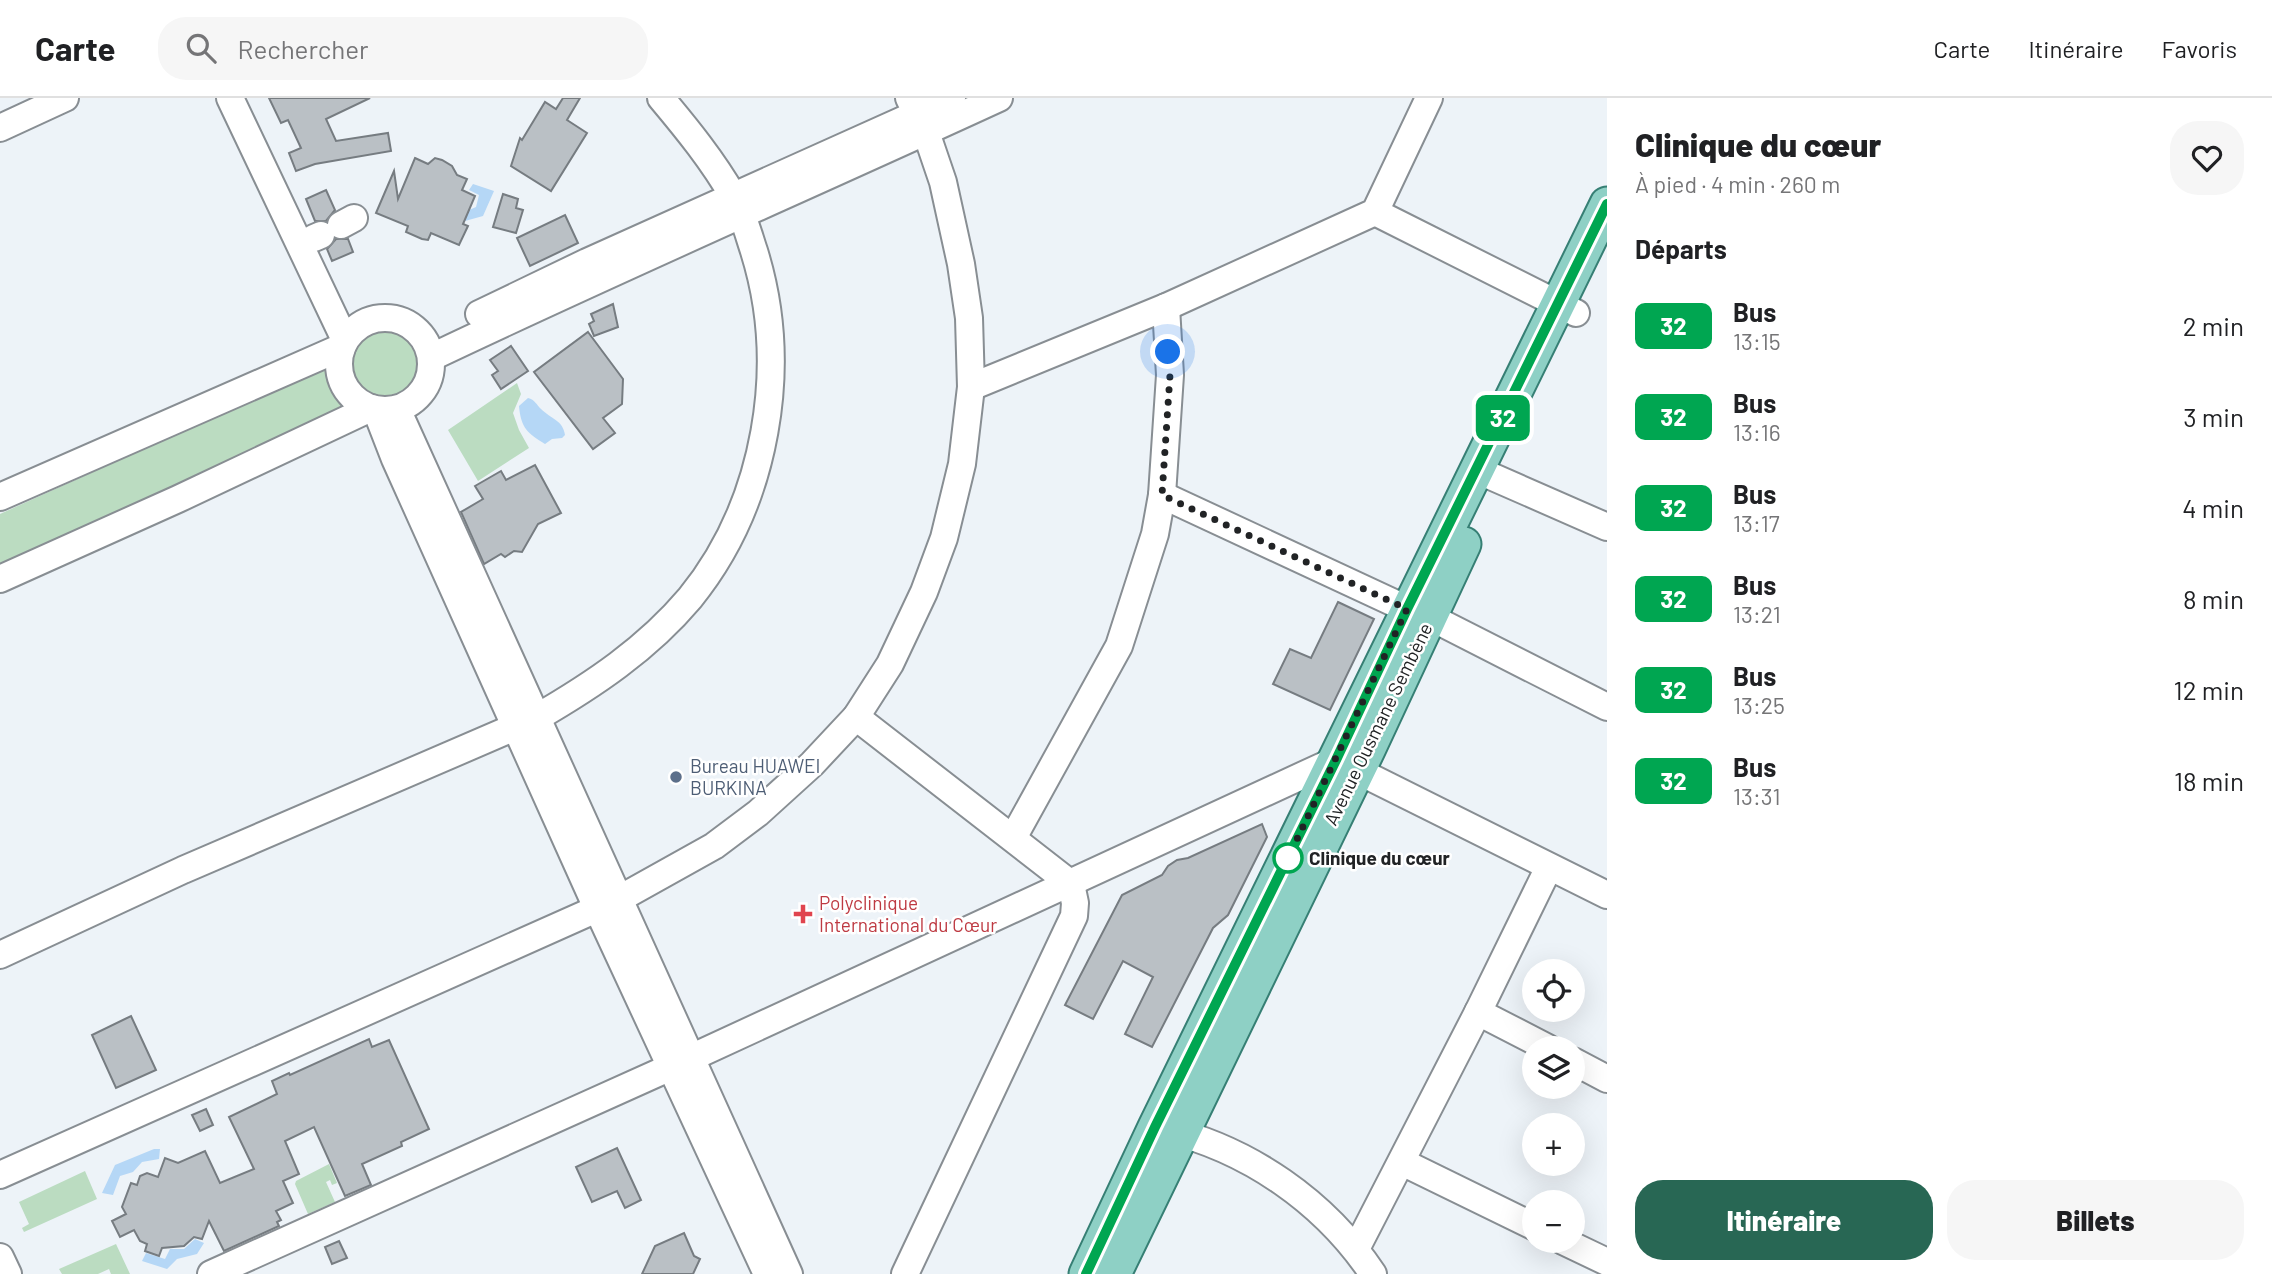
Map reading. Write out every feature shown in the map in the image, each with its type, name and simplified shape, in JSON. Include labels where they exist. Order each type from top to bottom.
[{"type":"main road","name":"Avenue Ousmane Sembène","points":[[1094,1274],[1347,765],[1567,307],[1607,204]]},
{"type":"main road","name":"Avenue Ousmane Sembène","points":[[1567,307],[1607,251]]},
{"type":"street","points":[[0,128],[65,98]]},
{"type":"street","points":[[230,98],[348,338]]},
{"type":"street","points":[[250,98],[333,229],[348,338],[338,363],[341,379],[348,393],[360,404],[381,409]]},
{"type":"street","points":[[0,955],[183,870],[525,722],[588,687],[645,644],[690,597],[719,555],[739,516],[761,446],[771,381],[770,329],[758,266],[738,206],[700,146],[661,98]]},
{"type":"street","points":[[429,348],[587,262],[738,206],[952,98]]},
{"type":"street","points":[[918,115],[999,98]]},
{"type":"street","points":[[971,387],[1166,307],[1376,212],[1429,98]]},
{"type":"street","points":[[0,1175],[608,903],[714,845],[758,813],[812,764],[856,717],[890,664],[925,592],[944,538],[962,464],[971,387],[969,318],[961,264],[943,182],[918,115]]},
{"type":"street","points":[[1376,212],[1567,307]]},
{"type":"street","points":[[1013,838],[1119,646],[1155,534],[1162,495],[1170,375],[1166,307]]},
{"type":"street","points":[[0,497],[348,338],[377,318],[396,318],[413,326],[429,348],[431,374],[425,390],[413,402],[381,409],[0,579]]},
{"type":"street","points":[[381,409],[395,459],[525,722],[681,1062],[789,1274]]},
{"type":"street","points":[[1486,474],[1607,527]]},
{"type":"street","points":[[1162,495],[1418,613],[1607,707]]},
{"type":"street","points":[[856,717],[1071,884],[1075,903],[1074,916],[905,1274]]},
{"type":"street","points":[[211,1274],[1071,884],[1347,765],[1607,895]]},
{"type":"street","points":[[1356,1249],[1549,867]]},
{"type":"street","points":[[1478,1012],[1525,1036]]},
{"type":"street","points":[[681,1062],[767,1274]]},
{"type":"street","points":[[1585,1067],[1607,1079]]},
{"type":"street","points":[[1167,1130],[1250,1161],[1311,1203],[1356,1249],[1373,1274]]},
{"type":"street","points":[[1402,1162],[1522,1221]]},
{"type":"street","points":[[1585,1252],[1607,1262]]},
{"type":"street","points":[[0,1257],[8,1274]]},
{"type":"green space","points":[[379,332],[391,332],[408,341],[415,352],[415,376],[408,387],[391,396],[379,396],[367,391],[358,382],[353,370],[353,358],[358,346],[367,337]]},
{"type":"green space","points":[[327,366],[351,414],[0,574],[0,514]]},
{"type":"green space","points":[[517,383],[521,394],[513,413],[529,448],[478,481],[448,430]]},
{"type":"green space","points":[[329,1164],[337,1183],[332,1185],[330,1180],[326,1182],[335,1202],[308,1214],[296,1181]]},
{"type":"green space","points":[[85,1171],[97,1199],[24,1232],[22,1228],[29,1224],[19,1202]]},
{"type":"green space","points":[[116,1244],[130,1274],[111,1274],[109,1269],[98,1274],[62,1274],[59,1269]]},
{"type":"water","points":[[473,184],[494,191],[483,216],[465,221],[460,218],[476,207],[479,195],[469,190]]},
{"type":"water","points":[[528,398],[559,423],[565,435],[562,438],[552,439],[545,444],[526,430],[519,406]]},
{"type":"water","points":[[160,1149],[159,1159],[142,1162],[133,1172],[120,1176],[113,1195],[102,1193],[115,1165]]},
{"type":"water","points":[[195,1239],[204,1243],[197,1254],[177,1259],[167,1269],[142,1261],[146,1253],[165,1259],[170,1249],[184,1249]]},
{"type":"building","points":[[269,98],[370,98],[326,119],[336,141],[388,133],[391,151],[315,164],[296,171],[289,153],[301,148],[288,120],[281,123]]},
{"type":"building","points":[[563,98],[580,98],[567,120],[587,133],[551,191],[511,166],[520,138],[522,140],[545,102],[556,109]]},
{"type":"building","points":[[415,158],[428,164],[435,158],[442,160],[452,166],[457,175],[467,179],[462,190],[475,196],[463,224],[468,226],[459,245],[431,233],[428,240],[422,239],[406,232],[408,226],[376,213],[394,171],[398,199]]},
{"type":"building","points":[[326,190],[335,210],[326,221],[315,221],[306,199]]},
{"type":"building","points":[[503,194],[518,199],[516,208],[523,210],[516,233],[493,227]]},
{"type":"building","points":[[565,215],[578,243],[530,266],[517,238]]},
{"type":"building","points":[[336,239],[348,239],[353,252],[332,261],[327,249]]},
{"type":"building","points":[[613,304],[618,327],[594,336],[589,324],[594,321],[591,314]]},
{"type":"building","points":[[588,332],[623,379],[622,404],[603,418],[615,433],[593,449],[534,372]]},
{"type":"building","points":[[511,346],[528,371],[501,389],[492,375],[498,371],[490,360]]},
{"type":"building","points":[[535,465],[561,513],[538,524],[522,552],[514,551],[505,557],[501,554],[484,564],[461,512],[483,499],[475,486],[501,471],[506,480]]},
{"type":"building","points":[[1338,602],[1374,619],[1330,710],[1273,684],[1290,649],[1311,658]]},
{"type":"building","points":[[1262,824],[1267,837],[1228,915],[1213,928],[1152,1047],[1125,1034],[1153,977],[1123,961],[1093,1019],[1065,1005],[1122,895],[1162,875],[1168,866],[1177,860],[1188,858]]},
{"type":"building","points":[[131,1016],[156,1070],[116,1088],[92,1035]]},
{"type":"building","points":[[369,1039],[372,1047],[389,1040],[429,1129],[401,1142],[402,1146],[362,1164],[371,1185],[345,1196],[314,1127],[285,1141],[299,1174],[283,1181],[293,1203],[276,1211],[281,1220],[277,1222],[279,1226],[224,1251],[209,1221],[202,1239],[194,1237],[184,1246],[162,1248],[159,1256],[145,1251],[147,1244],[140,1241],[134,1230],[120,1237],[112,1221],[126,1214],[122,1207],[131,1183],[137,1185],[140,1176],[147,1173],[158,1177],[165,1158],[178,1163],[205,1151],[220,1183],[254,1169],[229,1117],[277,1094],[272,1081]]},
{"type":"building","points":[[206,1109],[213,1125],[200,1131],[192,1115]]},
{"type":"building","points":[[617,1148],[641,1200],[625,1208],[617,1191],[592,1202],[576,1167]]},
{"type":"building","points":[[684,1233],[694,1256],[700,1259],[693,1274],[642,1274],[655,1246]]},
{"type":"building","points":[[339,1241],[347,1258],[332,1264],[325,1247]]},
{"type":"bus line","name":"32","points":[[1086,1274],[1407,609],[1607,204]]},
{"type":"place","name":"Bureau HUAWEI BURKINA","points":[[676,777]]},
{"type":"place","name":"Clinique du cœur","points":[[1288,858]]},
{"type":"place","name":"Polyclinique International du Cœur","points":[[803,914]]},
{"type":"route","points":[[1168,352],[1170,375],[1162,495],[1407,609],[1288,858]]}]
